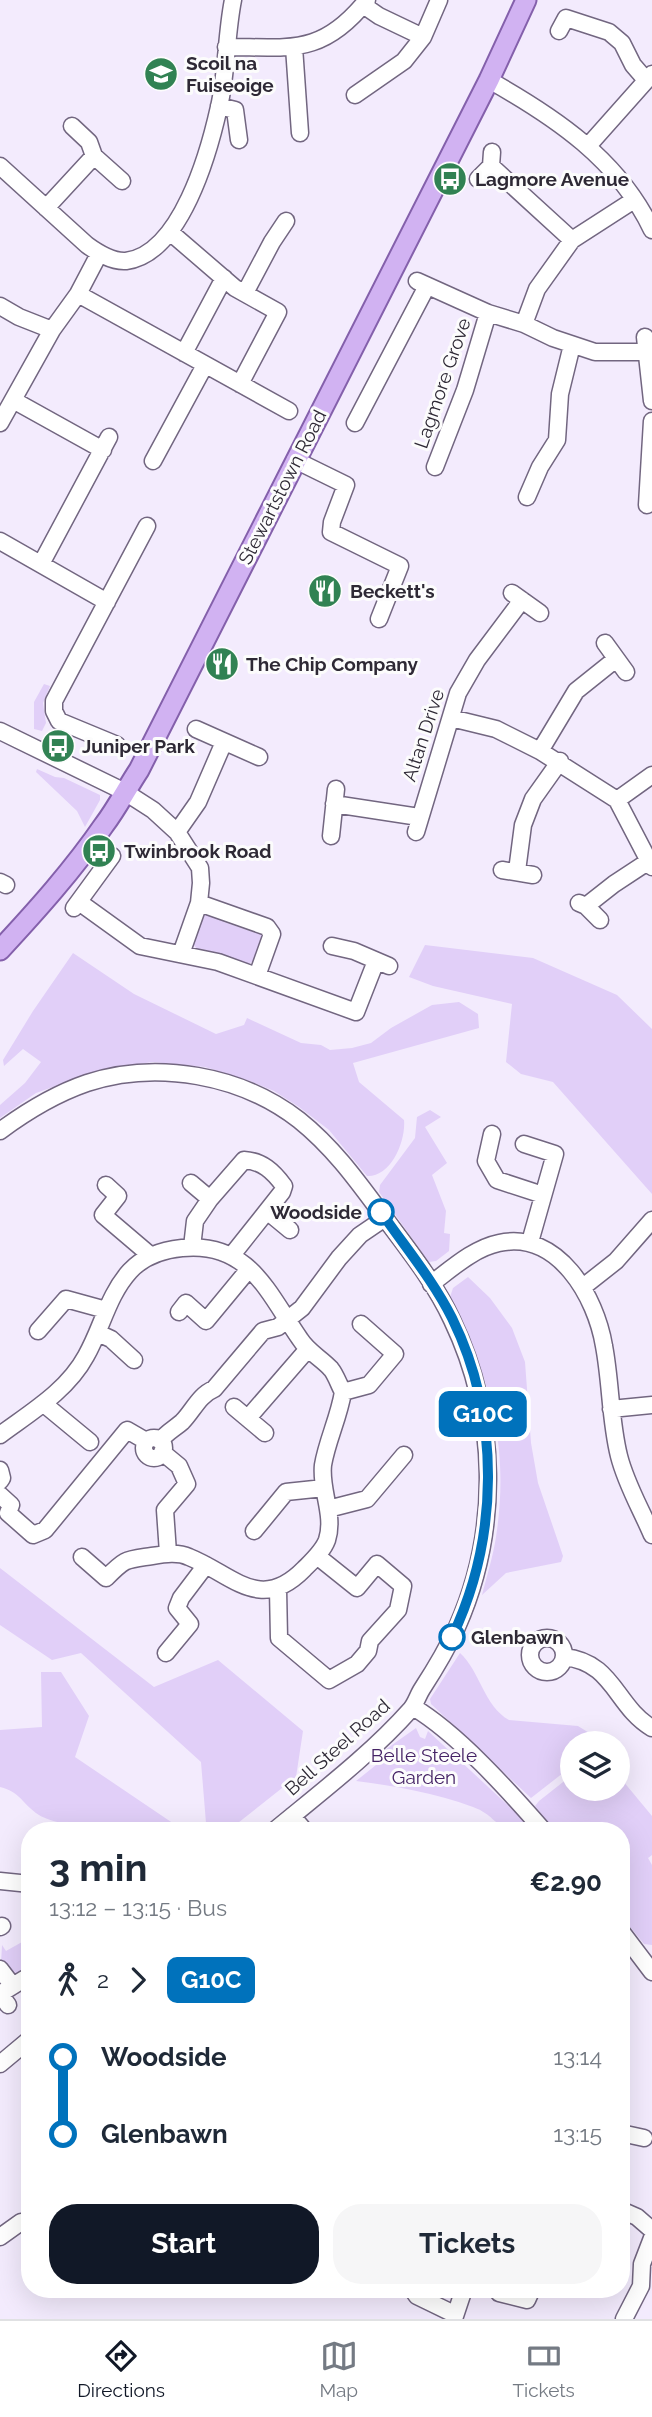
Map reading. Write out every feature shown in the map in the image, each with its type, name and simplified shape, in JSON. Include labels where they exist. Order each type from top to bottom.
[{"type":"main road","name":"Stewartstown Road","points":[[0,950],[56,889],[106,824],[139,770],[489,80],[526,0]]},
{"type":"street","points":[[0,166],[99,254],[125,261],[146,254],[170,232],[194,187],[219,106],[233,0]]},
{"type":"street","points":[[355,95],[404,61],[423,37],[439,0]]},
{"type":"street","points":[[226,47],[294,47],[313,44],[328,37],[365,3],[379,16],[423,37]]},
{"type":"street","points":[[559,31],[566,18],[609,32],[622,43],[633,65],[649,77],[588,146]]},
{"type":"street","points":[[294,47],[300,133]]},
{"type":"street","points":[[489,80],[562,124],[588,146],[634,200],[652,230]]},
{"type":"street","points":[[219,106],[236,110],[239,140]]},
{"type":"street","points":[[72,126],[89,142],[94,156],[122,181]]},
{"type":"street","points":[[46,208],[94,156]]},
{"type":"street","points":[[478,179],[491,159],[572,240]]},
{"type":"street","points":[[524,324],[537,289],[572,240],[634,200]]},
{"type":"street","points":[[244,293],[272,242],[287,221]]},
{"type":"street","points":[[170,232],[244,293],[278,312],[243,378]]},
{"type":"street","points":[[0,423],[52,330],[78,294],[99,254]]},
{"type":"street","points":[[187,346],[225,278]]},
{"type":"street","name":"Lagmore Grove","points":[[355,423],[422,283],[488,313],[595,352],[645,345],[652,401]]},
{"type":"street","points":[[78,294],[187,346],[205,365],[243,378],[289,411]]},
{"type":"street","points":[[0,306],[52,330]]},
{"type":"street","name":"Lagmore Grove","points":[[435,467],[465,390],[488,313]]},
{"type":"street","points":[[527,496],[540,467],[557,440],[560,394],[572,345]]},
{"type":"street","points":[[153,461],[205,365]]},
{"type":"street","points":[[13,400],[106,443],[41,564]]},
{"type":"street","points":[[647,505],[652,421]]},
{"type":"street","points":[[295,460],[346,485],[331,532],[400,566],[379,619]]},
{"type":"street","points":[[117,745],[97,744],[60,721],[54,710],[54,701],[147,526]]},
{"type":"street","points":[[0,541],[107,602]]},
{"type":"street","name":"Altan Drive","points":[[331,836],[335,797],[417,825],[458,693],[477,660],[517,597],[540,613]]},
{"type":"street","points":[[540,751],[576,691],[621,666],[605,643]]},
{"type":"street","points":[[451,718],[496,729],[560,761],[617,800],[651,864],[582,904],[600,920]]},
{"type":"street","points":[[196,729],[259,757]]},
{"type":"street","points":[[0,731],[125,792],[153,810],[177,832],[200,868],[199,903],[181,954]]},
{"type":"street","points":[[177,832],[198,802],[224,743]]},
{"type":"street","points":[[533,875],[509,871],[533,799],[560,761]]},
{"type":"street","points":[[617,800],[652,775]]},
{"type":"street","points":[[112,856],[76,906],[140,946],[218,962],[359,1013],[383,964],[355,951],[332,946]]},
{"type":"street","points":[[199,903],[267,927],[272,934],[257,976]]},
{"type":"street","name":"Bell Steel Road","points":[[0,1131],[45,1101],[90,1082],[124,1075],[156,1072],[202,1077],[249,1091],[300,1121],[348,1168],[431,1284],[452,1318],[477,1388],[483,1416],[489,1487],[480,1559],[471,1589],[450,1642],[413,1707],[285,1822]]},
{"type":"street","points":[[492,1135],[486,1161],[497,1180],[542,1195]]},
{"type":"street","points":[[524,1144],[555,1154],[530,1242]]},
{"type":"street","points":[[192,1247],[195,1221],[210,1199],[244,1160],[258,1161],[276,1175],[284,1186],[232,1255]]},
{"type":"street","points":[[191,1183],[210,1199]]},
{"type":"street","points":[[106,1185],[118,1196],[103,1215],[150,1255]]},
{"type":"street","points":[[267,1211],[290,1230]]},
{"type":"street","points":[[156,1445],[169,1429],[180,1423],[206,1392],[214,1388],[263,1331],[278,1326],[302,1308],[360,1235],[385,1218]]},
{"type":"street","points":[[583,1287],[646,1237],[652,1220]]},
{"type":"street","points":[[431,1284],[484,1248],[501,1242],[530,1242],[561,1260],[583,1287],[599,1324],[619,1455],[652,1535]]},
{"type":"street","points":[[0,1435],[62,1388],[84,1360],[116,1290],[130,1270],[150,1255],[171,1249],[212,1247],[232,1255],[249,1269],[288,1317],[307,1350],[332,1370],[343,1392],[323,1465],[330,1521],[327,1540],[317,1556],[290,1583],[278,1589],[251,1588],[228,1579],[187,1556],[168,1553],[124,1560],[106,1578],[82,1557]]},
{"type":"street","points":[[179,1312],[186,1303],[206,1321],[249,1269]]},
{"type":"street","points":[[38,1331],[66,1298],[106,1310]]},
{"type":"street","points":[[343,1392],[369,1385],[395,1354],[361,1324]]},
{"type":"street","points":[[98,1334],[111,1339],[134,1360]]},
{"type":"street","points":[[248,1418],[307,1350]]},
{"type":"street","points":[[44,1404],[90,1442]]},
{"type":"street","points":[[611,1409],[652,1405]]},
{"type":"street","points":[[234,1407],[265,1433]]},
{"type":"street","points":[[0,1495],[11,1505],[8,1513],[33,1535],[45,1530],[127,1430],[156,1445],[179,1466],[187,1485],[165,1510],[168,1553]]},
{"type":"street","points":[[328,1509],[367,1499],[404,1455]]},
{"type":"street","points":[[0,1471],[0,1481]]},
{"type":"street","points":[[254,1531],[286,1492],[324,1488]]},
{"type":"street","points":[[278,1589],[279,1638],[329,1680],[358,1664],[368,1651],[370,1641],[398,1610],[403,1586],[377,1564],[357,1588],[317,1556]]},
{"type":"street","points":[[166,1653],[190,1624],[177,1608],[181,1598],[206,1565]]},
{"type":"street","points":[[564,1657],[590,1663],[607,1678],[639,1720],[652,1728]]},
{"type":"street","points":[[413,1707],[455,1740],[536,1822]]},
{"type":"street","points":[[292,1816],[297,1822]]},
{"type":"street","points":[[0,1881],[21,1883]]},
{"type":"street","points":[[630,1942],[650,1965]]},
{"type":"street","points":[[0,1969],[18,1983],[0,1994],[8,2005]]},
{"type":"street","points":[[0,2064],[21,2046]]},
{"type":"street","points":[[630,2135],[644,2137]]},
{"type":"street","points":[[630,2214],[652,2230]]},
{"type":"street","points":[[0,2237],[21,2222]]},
{"type":"street","points":[[624,2319],[641,2286],[642,2264],[652,2238]]},
{"type":"street","points":[[421,2298],[454,2317],[461,2298]]},
{"type":"green space","points":[[44,684],[50,686],[43,703],[46,723],[42,731],[34,729],[34,702]]},
{"type":"green space","points":[[37,769],[100,795],[100,800],[85,827],[77,811],[36,772]]},
{"type":"green space","points":[[207,912],[221,916],[224,922],[256,933],[259,929],[263,940],[261,952],[257,957],[248,964],[242,964],[198,950],[191,942],[199,919]]},
{"type":"green space","points":[[425,945],[533,958],[617,995],[652,1029],[652,1194],[553,1082],[521,1074],[506,1062],[512,1004],[433,986],[409,977]]},
{"type":"green space","points":[[73,953],[134,994],[216,1034],[244,1025],[247,1018],[301,1043],[321,1045],[330,1050],[352,1048],[371,1043],[391,1028],[432,1005],[459,1002],[478,1014],[479,1028],[353,1063],[359,1082],[404,1120],[400,1147],[390,1164],[376,1175],[367,1176],[329,1130],[274,1091],[205,1067],[153,1062],[104,1069],[36,1093],[0,1118],[0,1105],[25,1083],[41,1062],[23,1049],[4,1066],[3,1060]]},
{"type":"green space","points":[[430,1110],[441,1117],[425,1127],[447,1163],[432,1175],[446,1211],[444,1233],[450,1234],[449,1251],[436,1261],[429,1262],[379,1192],[380,1185],[415,1138],[417,1117]]},
{"type":"green space","points":[[468,1277],[490,1298],[512,1328],[525,1362],[531,1443],[538,1483],[563,1556],[561,1562],[506,1573],[482,1595],[496,1537],[500,1472],[498,1442],[486,1384],[450,1297],[453,1288]]},
{"type":"green space","points":[[0,1568],[154,1687],[218,1660],[303,1731],[296,1777],[239,1822],[206,1822],[201,1762],[81,1653],[52,1660],[0,1625]]},
{"type":"green space","points":[[460,1653],[473,1669],[494,1706],[509,1720],[578,1726],[586,1731],[560,1731],[560,1775],[531,1798],[431,1704],[430,1699]]},
{"type":"green space","points":[[41,1672],[61,1672],[89,1716],[75,1757],[171,1822],[59,1822],[39,1815],[17,1795],[0,1787],[0,1730],[42,1727]]},
{"type":"green space","name":"Belle Steele Garden","points":[[416,1728],[420,1737],[425,1739],[428,1731],[526,1822],[497,1822],[473,1807],[444,1798],[356,1781],[376,1765],[382,1752]]},
{"type":"green space","points":[[560,1784],[560,1801],[630,1801],[630,1789],[652,1816],[652,1855],[648,1858],[652,1865],[652,1945],[644,1944],[630,1927],[630,1822],[548,1822],[535,1806]]},
{"type":"green space","points":[[21,1943],[21,1973],[14,1975],[1,1963],[2,1945],[6,1951]]},
{"type":"bus line","name":"G10C","points":[[381,1212],[452,1318],[477,1388],[483,1416],[488,1458],[487,1518],[480,1559],[452,1637]]},
{"type":"place","name":"Scoil na Fuiseoige","points":[[161,74]]},
{"type":"place","name":"Lagmore Avenue","points":[[450,179]]},
{"type":"place","name":"Beckett's","points":[[325,591]]},
{"type":"place","name":"The Chip Company","points":[[222,664]]},
{"type":"place","name":"Juniper Park","points":[[58,746]]},
{"type":"place","name":"Twinbrook Road","points":[[99,851]]},
{"type":"place","name":"Woodside","points":[[381,1212]]},
{"type":"place","name":"Glenbawn","points":[[452,1637]]}]
